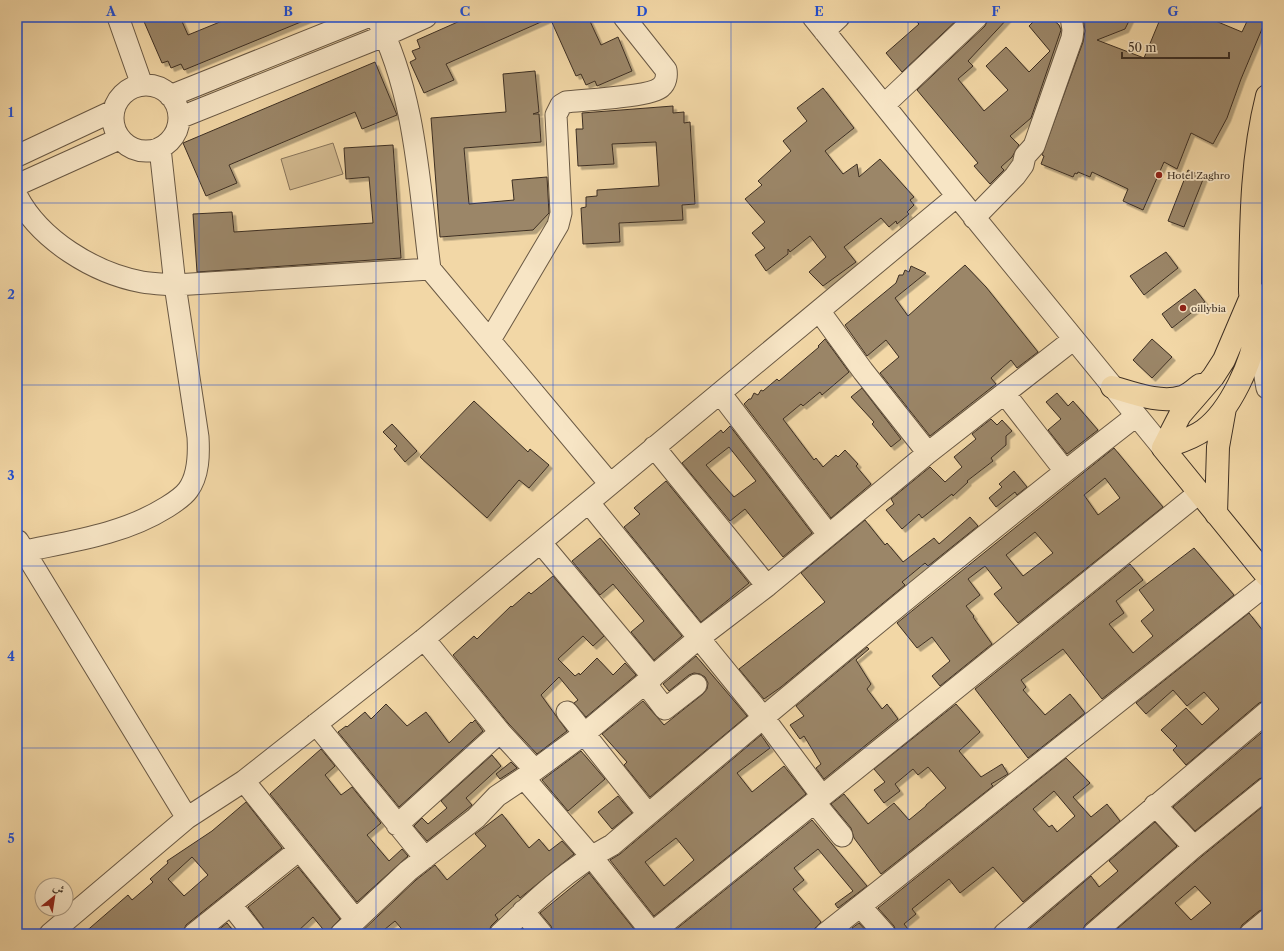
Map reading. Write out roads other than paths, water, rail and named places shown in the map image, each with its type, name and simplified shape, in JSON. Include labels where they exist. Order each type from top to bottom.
[{"type":"main road","points":[[1162,448],[1198,434],[1206,429],[1225,406],[1246,367],[1251,354],[1256,328],[1252,191],[1261,169],[1260,124],[1267,96]]},
{"type":"main road","points":[[1162,448],[1180,415],[1213,377],[1224,360],[1256,296]]},
{"type":"main road","points":[[1112,387],[1145,396],[1170,399],[1183,397],[1213,377]]},
{"type":"main road","points":[[1216,514],[1218,447],[1225,406]]},
{"type":"main road","points":[[1162,448],[1267,576]]},
{"type":"street","points":[[118,17],[142,85]]},
{"type":"street","points":[[170,96],[367,17]]},
{"type":"street","points":[[376,17],[386,35],[410,116],[430,269],[610,484]]},
{"type":"street","points":[[179,118],[386,35],[426,17]]},
{"type":"street","points":[[490,340],[558,225],[561,214],[556,115],[558,109],[566,102],[649,93],[662,87],[666,79],[666,70],[624,17]]},
{"type":"street","points":[[884,105],[977,17]]},
{"type":"street","points":[[974,218],[1014,176],[1023,165],[1025,156],[1034,146],[1072,38],[1073,30],[1071,17]]},
{"type":"street","points":[[826,22],[884,105],[974,218],[1162,448]]},
{"type":"street","points":[[142,85],[162,89],[170,96],[175,102],[179,118],[175,134],[170,142],[160,148],[144,152],[126,146],[119,139],[114,130],[113,111],[117,101],[123,94],[132,88],[142,85]]},
{"type":"street","points":[[17,156],[113,111]]},
{"type":"street","points":[[17,185],[119,139]]},
{"type":"street","points":[[160,148],[175,285],[198,437],[199,457],[194,477],[189,489],[181,497],[132,525],[95,536],[21,546],[187,818]]},
{"type":"street","points":[[17,196],[38,226],[77,256],[98,268],[142,283],[175,285],[430,269]]},
{"type":"street","points":[[64,930],[187,818],[244,781],[424,639],[589,503],[654,447],[820,312],[957,196]]},
{"type":"street","points":[[820,312],[863,371],[928,453]]},
{"type":"street","points":[[1256,328],[1267,388]]},
{"type":"street","points":[[244,781],[299,850],[349,927],[408,871],[476,818],[497,796],[530,774],[584,734],[699,638],[767,586],[828,534],[928,453],[1074,339]]},
{"type":"street","points":[[720,394],[828,534]]},
{"type":"street","points":[[1005,394],[1065,471]]},
{"type":"street","points":[[500,934],[523,911],[591,856],[612,845],[763,717],[1065,471],[1136,416]]},
{"type":"street","points":[[654,447],[767,586]]},
{"type":"street","points":[[424,639],[500,732],[591,856],[652,934],[1199,493]]},
{"type":"street","points":[[589,503],[763,717],[842,836]]},
{"type":"street","points":[[541,543],[649,680],[665,709],[696,685]]},
{"type":"street","points":[[825,934],[1267,584]]},
{"type":"street","points":[[567,712],[648,814]]},
{"type":"street","points":[[1004,934],[1267,712]]},
{"type":"street","points":[[316,724],[425,858]]},
{"type":"street","points":[[397,825],[500,732]]},
{"type":"street","points":[[1093,934],[1194,847],[1267,788]]},
{"type":"street","points":[[1155,805],[1194,847]]},
{"type":"street","points":[[194,934],[299,850]]},
{"type":"street","points":[[231,905],[254,934]]},
{"type":"street","points":[[860,906],[885,934]]},
{"type":"street","points":[[523,911],[542,934]]},
{"type":"street","points":[[1250,934],[1267,920]]},
{"type":"place","name":"Hotel Zaghro","points":[[1159,175]]},
{"type":"place","name":"oillybia","points":[[1183,308]]}]
